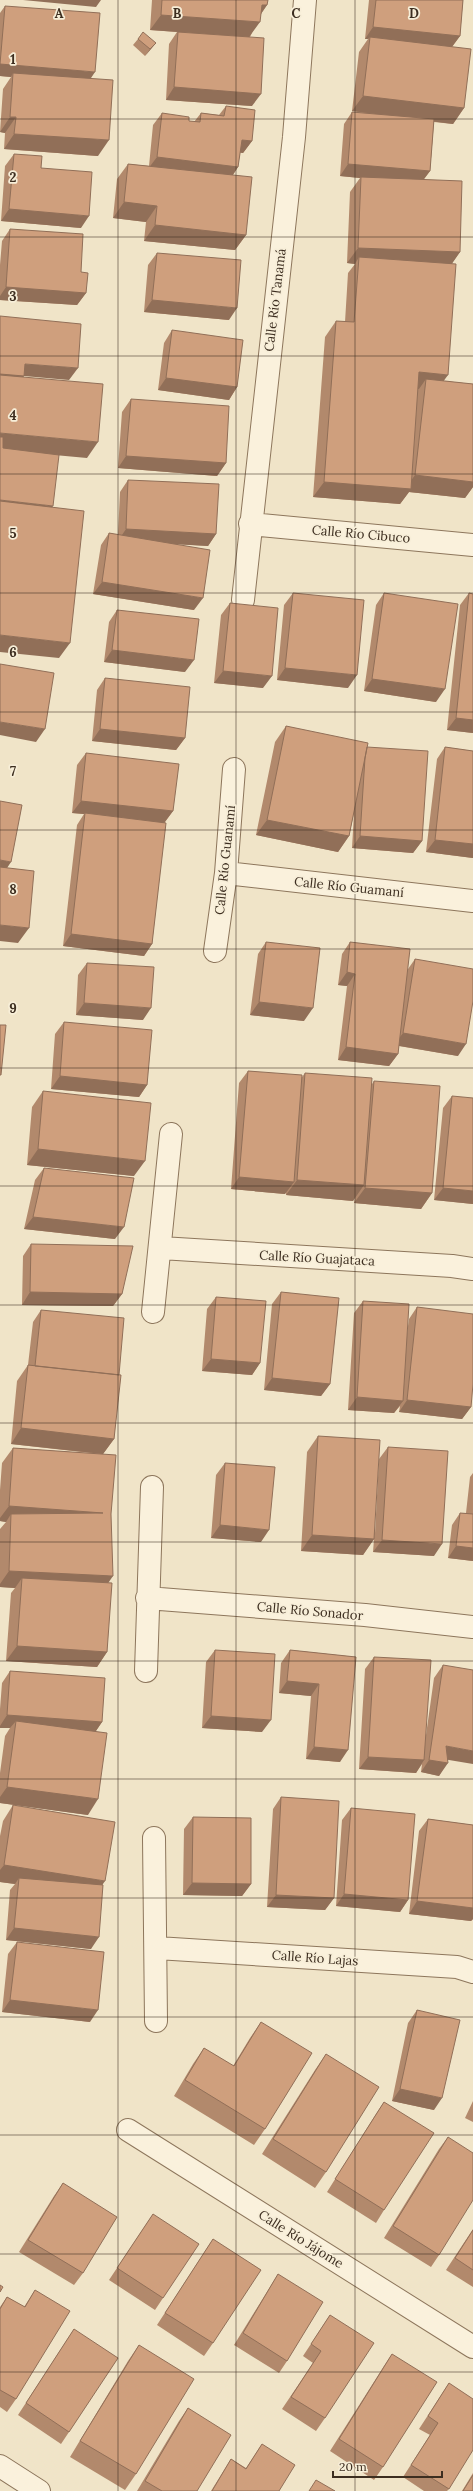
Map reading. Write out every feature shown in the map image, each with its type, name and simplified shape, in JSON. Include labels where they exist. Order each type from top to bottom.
[{"type":"street","name":"Calle Río Tanamá","points":[[243,600],[250,524],[294,137],[305,0]]},
{"type":"street","name":"Calle Río Cibuco","points":[[250,524],[473,545]]},
{"type":"street","name":"Calle Río Guanamí","points":[[215,951],[226,873],[234,769]]},
{"type":"street","name":"Calle Río Guamaní","points":[[226,873],[473,901]]},
{"type":"street","points":[[154,1312],[171,1134]]},
{"type":"street","name":"Calle Río Guajataca","points":[[161,1248],[452,1266],[473,1269]]},
{"type":"street","points":[[146,1671],[147,1598],[152,1487]]},
{"type":"street","name":"Calle Río Sonador","points":[[147,1598],[365,1615],[473,1627]]},
{"type":"street","points":[[154,1838],[157,1948],[156,2021]]},
{"type":"street","name":"Calle Río Lajas","points":[[157,1948],[457,1967],[473,1972]]},
{"type":"street","name":"Calle Río Jájome","points":[[128,2130],[473,2347]]},
{"type":"street","points":[[0,2466],[39,2491]]},
{"type":"building","points":[[162,0],[268,0],[267,5],[262,5],[260,22],[161,15]]},
{"type":"building","points":[[376,0],[463,0],[460,36],[373,27]]},
{"type":"building","points":[[5,6],[100,13],[95,72],[0,64]]},
{"type":"building","points":[[143,32],[156,43],[150,49],[138,39]]},
{"type":"building","points":[[178,32],[264,38],[261,94],[174,87]]},
{"type":"building","points":[[370,37],[471,49],[464,108],[363,96]]},
{"type":"building","points":[[13,73],[113,80],[109,140],[14,134],[16,117],[10,117]]},
{"type":"building","points":[[226,106],[255,110],[252,141],[242,140],[238,167],[157,157],[162,113],[189,117],[189,121],[200,122],[201,113],[224,116]]},
{"type":"building","points":[[352,112],[434,119],[430,171],[348,164]]},
{"type":"building","points":[[14,154],[42,156],[41,168],[92,172],[89,216],[9,209]]},
{"type":"building","points":[[128,164],[252,177],[246,235],[155,225],[157,206],[124,202]]},
{"type":"building","points":[[361,177],[462,181],[460,252],[358,248]]},
{"type":"building","points":[[10,229],[83,234],[81,272],[88,273],[86,293],[6,287]]},
{"type":"building","points":[[157,253],[241,260],[237,308],[152,300]]},
{"type":"building","points":[[359,257],[456,264],[448,375],[419,372],[411,489],[324,482],[336,321],[354,322]]},
{"type":"building","points":[[0,316],[81,324],[78,368],[25,364],[24,376],[0,374]]},
{"type":"building","points":[[172,330],[243,340],[237,387],[166,378]]},
{"type":"building","points":[[0,375],[103,384],[98,442],[0,433]]},
{"type":"building","points":[[426,379],[473,384],[473,482],[415,475]]},
{"type":"building","points":[[131,399],[229,406],[226,463],[126,456]]},
{"type":"building","points":[[0,437],[3,437],[3,448],[59,455],[53,506],[0,500]]},
{"type":"building","points":[[128,480],[219,484],[216,534],[126,529]]},
{"type":"building","points":[[0,501],[84,511],[70,643],[0,635]]},
{"type":"building","points":[[109,533],[210,550],[203,598],[102,582]]},
{"type":"building","points":[[293,593],[364,600],[357,675],[285,668]]},
{"type":"building","points":[[384,593],[458,604],[445,689],[372,679]]},
{"type":"building","points":[[469,593],[473,594],[473,720],[456,718]]},
{"type":"building","points":[[230,603],[278,608],[272,676],[223,671]]},
{"type":"building","points":[[117,610],[199,619],[194,660],[112,650]]},
{"type":"building","points":[[0,664],[54,673],[45,729],[0,722]]},
{"type":"building","points":[[105,678],[190,687],[185,738],[100,729]]},
{"type":"building","points":[[286,726],[368,743],[349,836],[267,820]]},
{"type":"building","points":[[367,747],[428,751],[422,841],[360,836]]},
{"type":"building","points":[[445,747],[473,751],[473,844],[435,840]]},
{"type":"building","points":[[86,753],[179,764],[173,811],[81,801]]},
{"type":"building","points":[[0,801],[22,805],[11,862],[0,860]]},
{"type":"building","points":[[85,813],[166,823],[152,944],[71,934]]},
{"type":"building","points":[[0,867],[34,871],[29,928],[0,925]]},
{"type":"building","points":[[266,942],[320,948],[313,1008],[259,1002]]},
{"type":"building","points":[[350,942],[410,949],[398,1054],[346,1047],[355,974],[347,972]]},
{"type":"building","points":[[415,959],[473,969],[473,1001],[466,1044],[403,1033]]},
{"type":"building","points":[[87,963],[154,967],[151,1008],[84,1003]]},
{"type":"building","points":[[64,1022],[152,1030],[147,1085],[60,1076]]},
{"type":"building","points":[[0,1025],[6,1025],[1,1075],[0,1075]]},
{"type":"building","points":[[248,1071],[302,1075],[294,1182],[239,1177]]},
{"type":"building","points":[[305,1073],[372,1078],[364,1185],[297,1180]]},
{"type":"building","points":[[374,1081],[440,1086],[432,1193],[365,1188]]},
{"type":"building","points":[[43,1091],[151,1103],[145,1161],[38,1149]]},
{"type":"building","points":[[452,1096],[473,1098],[473,1191],[443,1188]]},
{"type":"building","points":[[44,1168],[134,1178],[124,1227],[33,1217]]},
{"type":"building","points":[[31,1244],[133,1246],[122,1294],[30,1292]]},
{"type":"building","points":[[281,1292],[339,1298],[330,1384],[272,1378]]},
{"type":"building","points":[[216,1297],[266,1301],[260,1363],[211,1359]]},
{"type":"building","points":[[363,1301],[409,1304],[403,1401],[357,1397]]},
{"type":"building","points":[[417,1307],[473,1314],[473,1384],[471,1407],[407,1400]]},
{"type":"building","points":[[41,1310],[124,1318],[119,1375],[35,1366]]},
{"type":"building","points":[[28,1365],[121,1375],[114,1439],[21,1428]]},
{"type":"building","points":[[318,1436],[380,1440],[374,1539],[312,1535]]},
{"type":"building","points":[[388,1447],[448,1451],[442,1544],[382,1540]]},
{"type":"building","points":[[13,1448],[116,1455],[111,1514],[113,1576],[9,1571],[11,1514],[103,1513],[9,1506]]},
{"type":"building","points":[[225,1463],[275,1467],[269,1530],[220,1525]]},
{"type":"building","points":[[460,1513],[473,1514],[473,1548],[456,1546]]},
{"type":"building","points":[[22,1578],[112,1583],[107,1652],[17,1646]]},
{"type":"building","points":[[215,1650],[275,1654],[271,1720],[211,1716]]},
{"type":"building","points":[[290,1650],[356,1657],[348,1750],[314,1747],[319,1684],[287,1681]]},
{"type":"building","points":[[374,1657],[431,1660],[424,1760],[368,1757]]},
{"type":"building","points":[[443,1665],[473,1670],[473,1751],[446,1746],[448,1763],[429,1760]]},
{"type":"building","points":[[10,1671],[105,1678],[102,1722],[7,1715]]},
{"type":"building","points":[[16,1721],[107,1733],[98,1799],[7,1787]]},
{"type":"building","points":[[281,1797],[339,1801],[334,1898],[276,1895]]},
{"type":"building","points":[[13,1805],[115,1822],[105,1881],[4,1865]]},
{"type":"building","points":[[351,1808],[415,1814],[408,1900],[344,1894]]},
{"type":"building","points":[[193,1817],[251,1818],[251,1884],[192,1883]]},
{"type":"building","points":[[428,1819],[473,1825],[473,1908],[417,1901]]},
{"type":"building","points":[[19,1878],[103,1885],[99,1937],[14,1928]]},
{"type":"building","points":[[17,1942],[104,1952],[98,2010],[10,2000]]},
{"type":"building","points":[[417,2010],[460,2020],[442,2098],[400,2089]]},
{"type":"building","points":[[261,2022],[312,2053],[265,2129],[185,2080],[204,2048],[234,2066]]},
{"type":"building","points":[[326,2054],[379,2087],[326,2172],[273,2139]]},
{"type":"building","points":[[384,2102],[434,2133],[384,2210],[335,2179]]},
{"type":"building","points":[[448,2137],[473,2153],[473,2200],[439,2255],[393,2226]]},
{"type":"building","points":[[63,2183],[117,2217],[83,2273],[28,2240]]},
{"type":"building","points":[[153,2214],[199,2244],[163,2298],[117,2268]]},
{"type":"building","points":[[473,2230],[473,2270],[455,2258]]},
{"type":"building","points":[[213,2239],[261,2270],[213,2343],[165,2313]]},
{"type":"building","points":[[278,2274],[323,2302],[287,2361],[243,2333]]},
{"type":"building","points":[[0,2285],[3,2287],[0,2292]]},
{"type":"building","points":[[35,2290],[70,2311],[16,2399],[0,2390],[0,2309],[7,2297],[25,2307]]},
{"type":"building","points":[[330,2315],[374,2343],[325,2418],[291,2397],[321,2351],[311,2344]]},
{"type":"building","points":[[74,2329],[118,2358],[69,2432],[26,2403]]},
{"type":"building","points":[[139,2345],[194,2379],[136,2474],[80,2441]]},
{"type":"building","points":[[392,2354],[437,2382],[383,2467],[339,2439]]},
{"type":"building","points":[[449,2383],[473,2399],[473,2450],[449,2489],[411,2465],[438,2423],[428,2416]]},
{"type":"building","points":[[188,2408],[231,2435],[197,2491],[162,2491],[145,2481]]},
{"type":"building","points":[[262,2444],[295,2465],[279,2491],[212,2491],[231,2459],[246,2469]]},
{"type":"building","points":[[473,2475],[473,2491],[463,2491]]},
{"type":"building","points":[[316,2480],[335,2491],[309,2491]]}]
